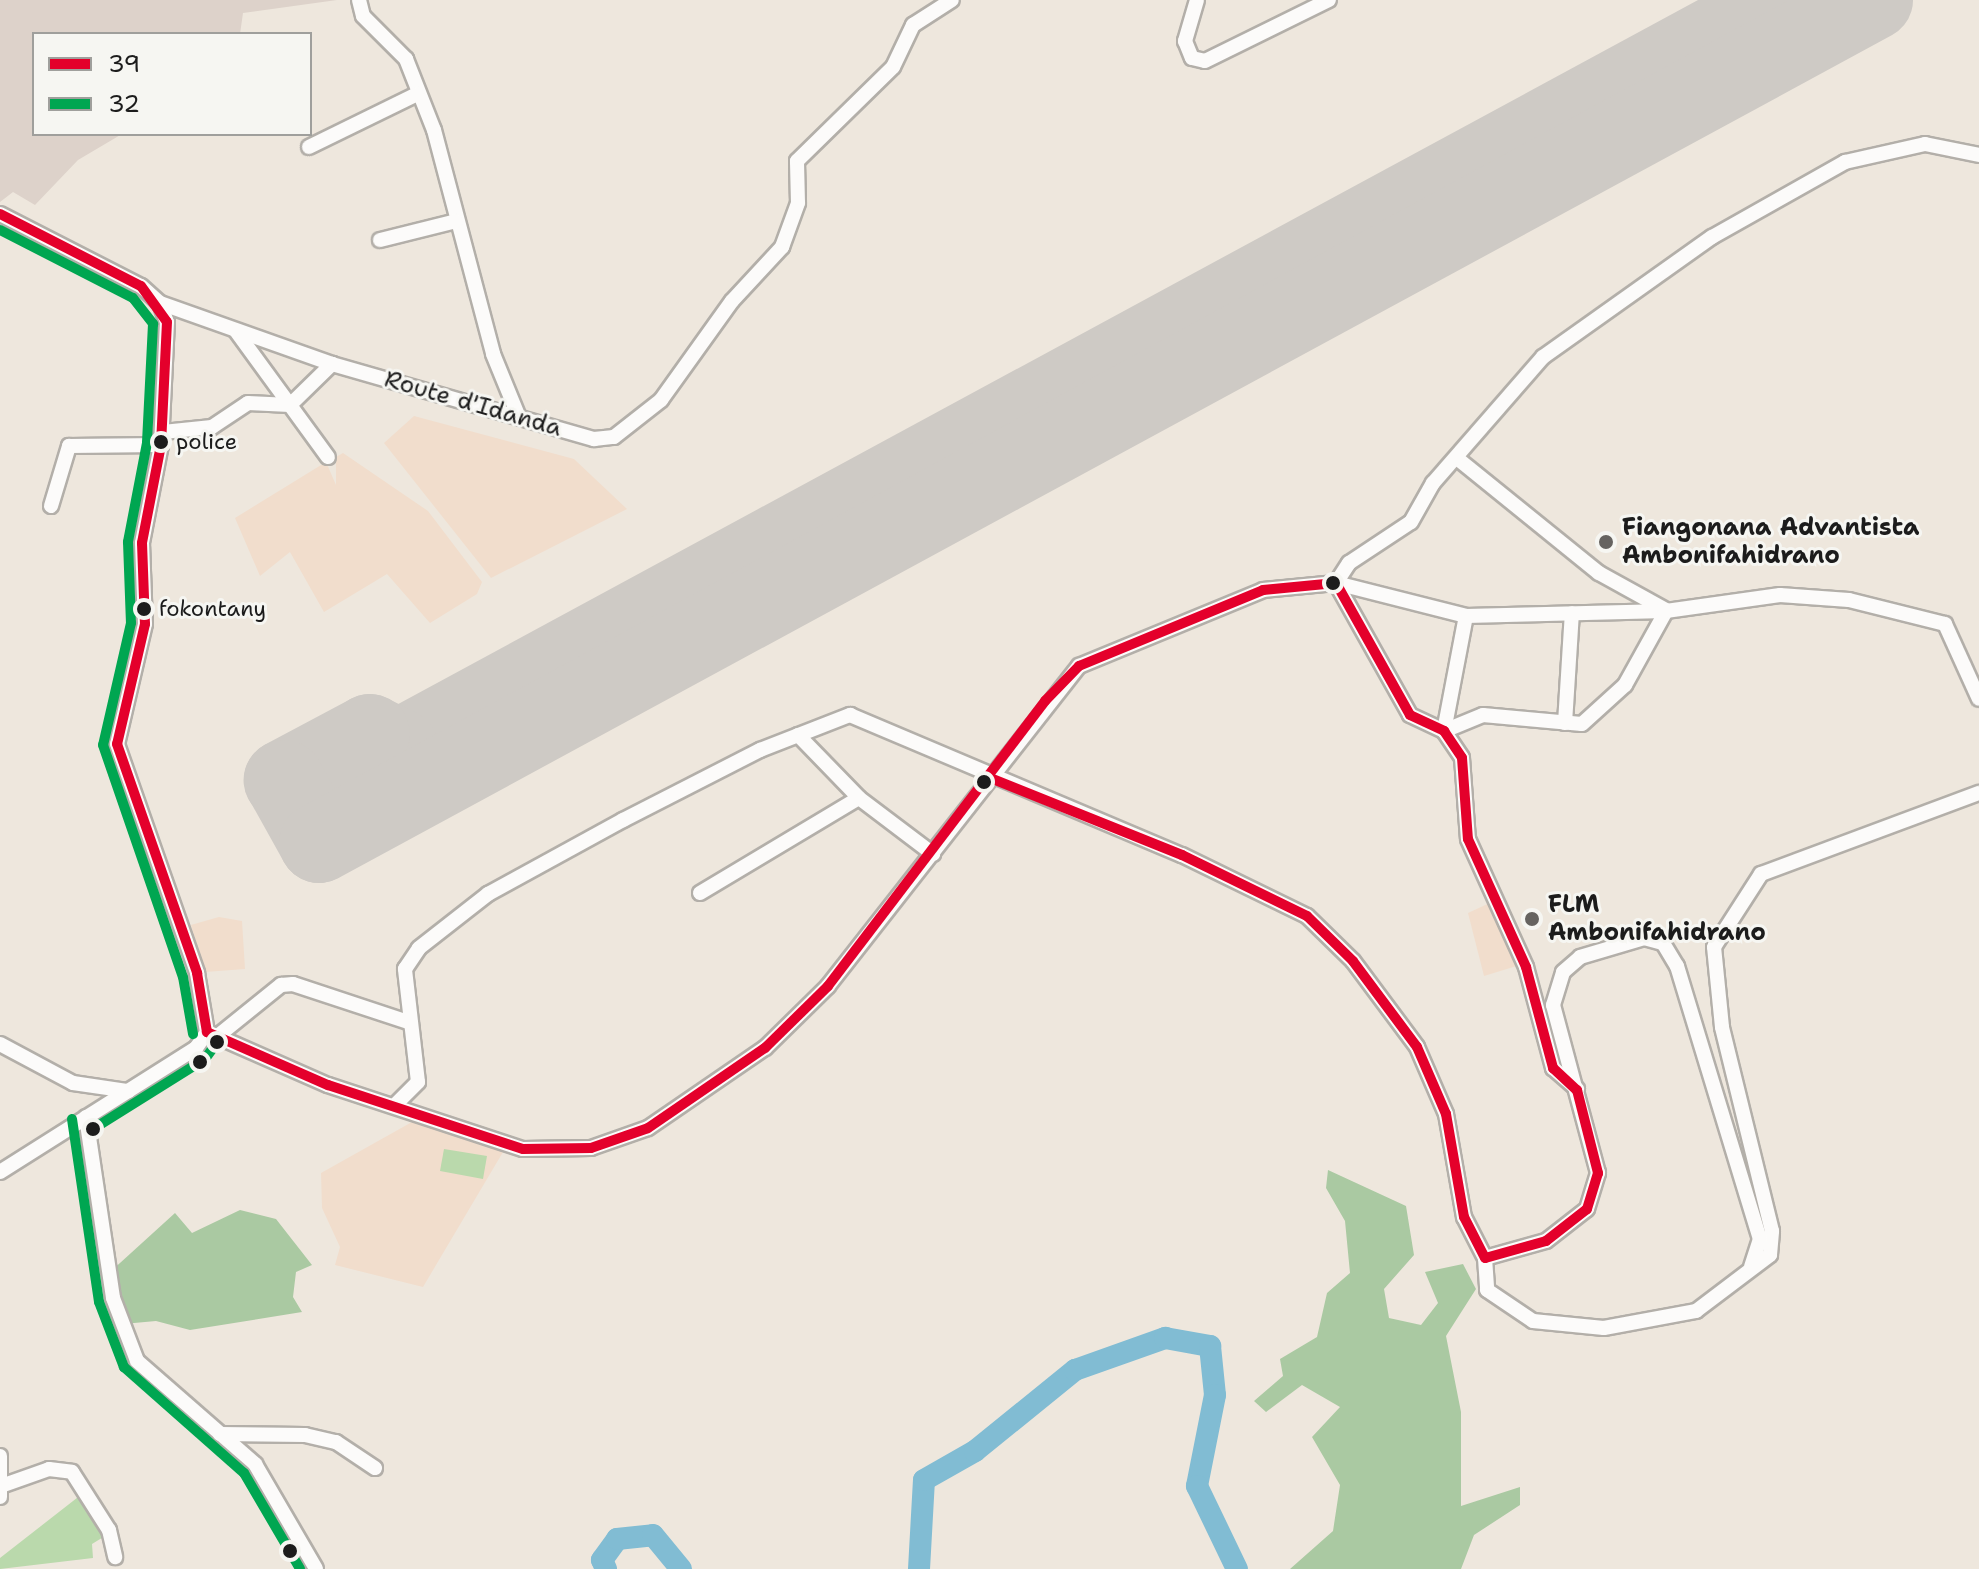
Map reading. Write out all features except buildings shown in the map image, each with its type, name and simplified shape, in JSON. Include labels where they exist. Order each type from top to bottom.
[{"type":"street","points":[[359,0],[363,16],[406,59],[417,94],[434,130],[456,221],[518,415]]},
{"type":"street","name":"Route d'Idanda","points":[[0,214],[160,303],[236,331],[332,364],[594,439],[614,437],[661,400],[732,301],[782,247],[798,203],[797,161],[893,67],[913,25],[952,0]]},
{"type":"street","points":[[1197,0],[1185,41],[1192,58],[1205,61],[1329,0]]},
{"type":"street","points":[[309,147],[417,94]]},
{"type":"street","points":[[1336,583],[1349,563],[1411,522],[1433,483],[1458,459],[1543,357],[1712,237],[1845,162],[1925,144],[1979,155]]},
{"type":"street","points":[[380,240],[456,221]]},
{"type":"street","points":[[160,303],[169,382],[162,439],[142,543],[142,646],[117,744],[197,973],[213,1034]]},
{"type":"street","points":[[236,331],[328,457]]},
{"type":"street","points":[[51,506],[69,446],[162,439],[212,427],[248,403],[290,405],[332,364]]},
{"type":"street","points":[[1458,459],[1599,573],[1666,611]]},
{"type":"street","points":[[1336,583],[1410,715],[1444,731],[1462,758],[1468,839],[1526,967],[1553,1068],[1577,1090]]},
{"type":"street","points":[[213,1034],[394,1106],[523,1149],[591,1148],[648,1128],[765,1048],[828,986],[933,854],[988,777],[1079,666],[1263,590],[1336,583],[1466,616],[1666,611],[1780,595],[1849,600],[1945,624],[1979,699]]},
{"type":"street","points":[[1444,731],[1483,715],[1582,724],[1625,685],[1666,611]]},
{"type":"street","points":[[1565,723],[1572,613]]},
{"type":"street","points":[[1444,731],[1466,616]]},
{"type":"street","points":[[394,1106],[418,1082],[405,969],[419,948],[488,894],[798,735],[850,715],[988,777],[1182,855],[1307,916],[1353,961],[1417,1047],[1446,1114],[1464,1217],[1485,1258],[1487,1290],[1533,1321],[1604,1328],[1696,1311],[1736,1286],[1751,1267],[1770,1255],[1772,1231],[1722,1027],[1714,947],[1761,874],[1979,793]]},
{"type":"street","points":[[798,735],[859,798],[933,854]]},
{"type":"street","points":[[700,893],[859,798]]},
{"type":"street","points":[[1485,1258],[1546,1241],[1587,1209],[1598,1173],[1553,1005],[1563,972],[1593,953],[1644,938],[1663,943],[1677,966],[1760,1239],[1751,1267]]},
{"type":"street","points":[[0,1172],[128,1091],[281,985],[293,984],[411,1023]]},
{"type":"street","points":[[0,1044],[73,1083],[128,1091]]},
{"type":"street","points":[[86,1117],[113,1298],[137,1361],[255,1464],[316,1569]]},
{"type":"street","points":[[220,1434],[305,1435],[336,1442],[375,1468]]},
{"type":"street","points":[[0,1456],[0,1497]]},
{"type":"street","points":[[1,1486],[49,1469],[72,1472],[109,1530],[115,1557]]},
{"type":"shaded area","points":[[0,0],[337,0],[243,13],[240,32],[32,32],[32,136],[119,136],[78,160],[35,205],[13,192],[0,202]]},
{"type":"shaded area","points":[[414,416],[574,459],[627,509],[491,578],[384,443]]},
{"type":"shaded area","points":[[343,453],[428,511],[482,582],[477,594],[430,623],[387,574],[324,612],[290,552],[260,576],[235,518],[326,462],[336,485],[336,457]]},
{"type":"shaded area","points":[[1494,901],[1523,964],[1484,976],[1468,913]]},
{"type":"shaded area","points":[[219,917],[242,921],[245,969],[205,972],[191,925]]},
{"type":"shaded area","points":[[412,1122],[503,1152],[423,1287],[335,1265],[340,1247],[322,1208],[321,1173]]},
{"type":"green space","points":[[444,1149],[487,1156],[483,1179],[440,1171]]},
{"type":"green space","points":[[1328,1170],[1406,1206],[1414,1255],[1384,1289],[1389,1318],[1421,1325],[1438,1303],[1425,1272],[1463,1264],[1476,1289],[1446,1336],[1461,1412],[1461,1506],[1520,1487],[1520,1505],[1474,1535],[1461,1569],[1290,1569],[1333,1531],[1340,1485],[1312,1437],[1340,1407],[1302,1385],[1266,1412],[1254,1401],[1283,1376],[1280,1359],[1317,1337],[1327,1293],[1350,1273],[1345,1221],[1326,1188]]},
{"type":"green space","points":[[240,1210],[276,1219],[312,1265],[296,1272],[293,1297],[302,1312],[190,1330],[156,1321],[123,1324],[109,1273],[175,1213],[192,1233]]},
{"type":"green space","points":[[82,1494],[105,1536],[92,1544],[93,1558],[0,1569],[0,1558]]},
{"type":"waterway","points":[[919,1569],[924,1480],[975,1451],[1075,1370],[1165,1338],[1210,1346],[1215,1395],[1197,1486],[1237,1569]]},
{"type":"waterway","points":[[606,1569],[602,1560],[617,1539],[653,1535],[681,1569]]},
{"type":"runway","points":[[1782,0],[399,749],[370,734],[284,780],[319,843],[1873,0]]},
{"type":"transit line","name":"39","points":[[0,214],[141,286],[167,322],[161,445],[142,543],[145,624],[117,744],[197,973],[207,1032]]},
{"type":"transit line","name":"32","points":[[0,230],[133,298],[153,324],[147,443],[128,542],[131,623],[103,745],[183,977],[193,1034]]},
{"type":"transit line","name":"39","points":[[207,1032],[328,1085],[523,1149],[591,1148],[648,1128],[765,1048],[828,986],[1045,701],[1079,666],[1263,590],[1336,583],[1410,715],[1444,731],[1462,758],[1468,839],[1526,967],[1553,1068],[1577,1090],[1598,1173],[1587,1209],[1546,1241],[1485,1258],[1464,1217],[1446,1114],[1417,1047],[1353,961],[1307,916],[1182,855],[988,777]]},
{"type":"transit line","name":"32","points":[[93,1129],[205,1059],[219,1040]]},
{"type":"transit line","name":"32","points":[[72,1119],[99,1302],[124,1367],[244,1473],[300,1569]]},
{"type":"place","name":"police","points":[[161,442]]},
{"type":"place","name":"Fiangonana Advantista Ambonifahidrano","points":[[1606,542]]},
{"type":"place","name":"fokontany","points":[[144,609]]},
{"type":"place","name":"FLM Ambonifahidrano","points":[[1532,919]]}]
